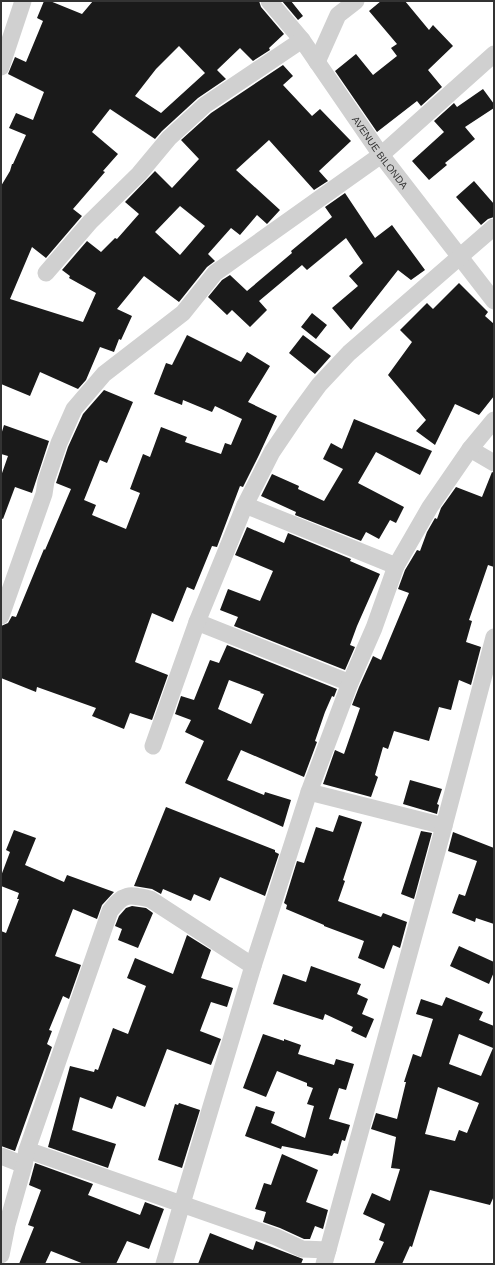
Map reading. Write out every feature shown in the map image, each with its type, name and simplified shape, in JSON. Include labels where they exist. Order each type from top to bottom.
[{"type":"street","points":[[1,67],[23,1]]},
{"type":"street","name":"AVENUE BILONDA","points":[[269,1],[302,40],[381,155],[494,301]]},
{"type":"street","points":[[317,62],[338,15],[356,1]]},
{"type":"street","points":[[46,273],[90,222],[138,174],[170,138],[205,105],[302,40]]},
{"type":"street","points":[[1,616],[44,494],[46,481],[59,443],[74,409],[104,374],[184,314],[215,273],[381,155],[494,54]]},
{"type":"street","points":[[153,746],[197,622],[245,505],[272,452],[319,386],[349,353],[494,227]]},
{"type":"street","points":[[164,1264],[253,966],[309,792],[350,684],[374,628],[396,566],[430,507],[470,449],[494,420]]},
{"type":"street","points":[[470,449],[494,463]]},
{"type":"street","points":[[245,505],[396,566]]},
{"type":"street","points":[[197,622],[350,684]]},
{"type":"street","points":[[1,1156],[26,1157],[182,1205],[326,1257],[494,637]]},
{"type":"street","points":[[309,792],[444,826]]},
{"type":"street","points":[[1,1255],[26,1157],[110,910],[120,898],[132,895],[150,899],[253,966]]},
{"type":"building","points":[[44,1],[50,1],[82,14],[93,1],[259,1],[261,7],[284,34],[269,48],[270,50],[253,61],[240,48],[217,70],[226,79],[198,98],[155,139],[110,109],[92,132],[118,154],[103,171],[105,172],[73,209],[82,216],[46,258],[32,247],[10,299],[83,322],[96,293],[69,278],[70,276],[62,270],[87,241],[101,252],[115,238],[117,239],[139,214],[125,202],[155,171],[172,188],[199,159],[181,140],[211,113],[283,65],[293,76],[283,85],[312,116],[320,109],[351,141],[319,171],[328,181],[314,190],[269,140],[236,170],[280,210],[268,223],[267,224],[257,215],[240,235],[231,228],[208,254],[215,261],[207,267],[179,302],[144,276],[117,309],[132,316],[121,340],[119,339],[114,352],[100,347],[86,380],[78,389],[40,372],[30,396],[1,384],[1,186],[10,171],[26,135],[9,128],[16,113],[33,120],[44,92],[8,74],[15,57],[26,62],[43,21],[37,18]],"holes":[[[179,46],[205,73],[161,113],[135,96],[156,69]],[[180,206],[205,226],[180,255],[155,232]]]},
{"type":"building","points":[[282,1],[291,1],[303,16],[298,20]]},
{"type":"building","points":[[381,1],[405,1],[429,30],[433,25],[453,46],[428,70],[442,87],[421,106],[417,101],[377,132],[335,71],[356,54],[373,75],[397,56],[391,48],[397,44],[369,11]]},
{"type":"building","points":[[483,89],[494,104],[494,108],[465,127],[475,139],[445,163],[447,165],[429,180],[412,161],[444,132],[434,121],[454,103],[457,107]]},
{"type":"building","points":[[474,181],[494,204],[494,217],[488,219],[481,225],[456,197]]},
{"type":"building","points":[[345,193],[375,238],[392,225],[425,270],[411,280],[398,270],[351,330],[332,308],[358,286],[349,276],[363,263],[346,238],[307,270],[302,265],[259,301],[267,310],[250,327],[232,310],[227,315],[208,297],[222,280],[230,275],[247,291],[292,253],[291,251],[332,217],[325,207]]},
{"type":"building","points":[[459,283],[488,312],[485,316],[494,324],[494,396],[479,415],[455,404],[435,445],[416,431],[426,420],[388,375],[412,342],[400,330],[427,303],[433,309]]},
{"type":"building","points":[[312,313],[327,325],[316,339],[301,327]]},
{"type":"building","points":[[187,335],[241,362],[247,352],[270,366],[248,402],[277,416],[243,487],[240,486],[217,547],[212,546],[194,590],[187,587],[173,622],[152,613],[135,662],[168,675],[152,720],[130,713],[124,729],[92,716],[96,708],[37,687],[36,692],[1,678],[1,626],[8,623],[12,616],[16,617],[71,489],[56,483],[68,447],[83,414],[104,390],[133,402],[107,463],[100,460],[84,500],[96,505],[92,515],[126,529],[140,493],[130,489],[143,454],[150,457],[161,427],[187,437],[185,442],[221,454],[225,443],[231,445],[242,419],[215,406],[212,412],[183,400],[182,405],[154,394],[166,363],[172,365]]},
{"type":"building","points":[[303,335],[331,356],[315,374],[289,353]]},
{"type":"building","points":[[354,419],[432,451],[420,475],[376,452],[358,483],[404,507],[396,523],[390,520],[379,539],[366,532],[361,541],[295,515],[296,512],[261,496],[272,474],[299,486],[298,489],[324,501],[343,469],[323,459],[331,443],[342,449]]},
{"type":"building","points":[[4,425],[49,441],[32,493],[15,487],[3,519],[1,518],[1,476],[8,456],[1,454],[1,435]]},
{"type":"building","points":[[492,472],[494,473],[494,567],[488,565],[469,620],[472,621],[466,642],[481,647],[471,685],[459,680],[451,710],[439,707],[429,741],[394,731],[388,749],[383,747],[375,775],[378,777],[371,797],[323,784],[335,750],[344,754],[360,708],[352,705],[359,687],[373,656],[381,660],[409,593],[398,589],[405,570],[417,550],[420,551],[427,532],[435,518],[437,519],[441,508],[456,487],[482,497]]},
{"type":"building","points":[[247,527],[284,543],[288,533],[351,559],[350,561],[380,574],[350,645],[355,647],[345,670],[234,626],[238,617],[220,610],[228,589],[260,601],[273,571],[235,555]]},
{"type":"building","points":[[227,645],[337,689],[325,712],[315,741],[317,742],[304,777],[241,750],[227,780],[264,795],[265,792],[291,800],[283,827],[185,783],[204,741],[185,732],[191,720],[175,714],[181,696],[194,700],[210,660],[219,663]],"holes":[[[229,680],[261,692],[260,693],[264,694],[251,724],[218,709]]]},
{"type":"building","points":[[410,780],[442,789],[437,804],[439,805],[437,814],[403,804]]},
{"type":"building","points":[[166,807],[275,850],[275,852],[279,854],[265,896],[220,877],[210,901],[194,894],[191,901],[163,889],[161,894],[152,889],[134,886]]},
{"type":"building","points":[[339,815],[362,822],[343,880],[345,881],[338,901],[381,917],[383,913],[407,922],[400,948],[393,945],[384,969],[358,958],[364,941],[324,926],[286,909],[287,905],[284,903],[297,861],[304,863],[316,827],[333,832]]},
{"type":"building","points":[[14,830],[36,838],[25,865],[64,882],[67,875],[114,892],[102,905],[97,919],[73,909],[55,956],[81,965],[69,999],[63,996],[49,1030],[52,1031],[47,1044],[52,1047],[15,1151],[1,1146],[1,931],[6,933],[19,899],[17,899],[19,893],[1,886],[1,876],[10,852],[6,850]]},
{"type":"building","points":[[421,831],[432,833],[414,899],[401,894]]},
{"type":"building","points":[[453,832],[494,848],[494,924],[476,918],[475,922],[452,913],[459,894],[465,896],[477,861],[448,851]]},
{"type":"building","points":[[132,906],[146,908],[153,913],[138,948],[118,940],[122,929],[115,926],[119,916],[126,908]]},
{"type":"building","points":[[187,935],[211,950],[201,978],[233,988],[227,1007],[211,1002],[200,1031],[221,1039],[211,1065],[167,1049],[145,1107],[117,1096],[112,1109],[80,1097],[72,1130],[116,1144],[108,1168],[48,1147],[70,1066],[94,1072],[95,1069],[98,1070],[113,1028],[128,1034],[146,986],[127,978],[135,958],[173,974]]},
{"type":"building","points":[[459,946],[494,962],[494,972],[489,984],[450,966]]},
{"type":"building","points":[[311,966],[361,984],[357,994],[368,999],[362,1014],[374,1019],[366,1038],[351,1031],[353,1027],[325,1014],[323,1020],[273,1004],[283,974],[306,982]]},
{"type":"building","points":[[446,997],[483,1012],[479,1020],[494,1026],[494,1196],[490,1205],[430,1190],[412,1247],[410,1246],[402,1264],[374,1264],[384,1242],[379,1240],[385,1224],[363,1214],[372,1193],[390,1201],[400,1169],[391,1168],[396,1137],[371,1129],[376,1113],[397,1119],[406,1082],[404,1082],[413,1054],[421,1057],[433,1019],[416,1014],[421,999],[442,1006]],"holes":[[[459,1034],[493,1048],[481,1076],[449,1064]],[[438,1087],[479,1103],[467,1133],[459,1130],[455,1141],[425,1134]]]},
{"type":"building","points":[[263,1034],[301,1045],[298,1054],[334,1065],[336,1059],[354,1064],[346,1090],[339,1088],[329,1119],[350,1125],[345,1141],[342,1140],[338,1154],[334,1153],[332,1156],[282,1146],[281,1149],[245,1136],[256,1106],[275,1112],[271,1123],[305,1138],[314,1106],[307,1104],[313,1088],[307,1086],[307,1083],[277,1071],[266,1097],[243,1088]]},
{"type":"building","points":[[179,1103],[200,1110],[182,1168],[158,1160],[175,1104],[178,1105]]},
{"type":"building","points":[[282,1154],[318,1170],[306,1202],[328,1210],[323,1229],[315,1226],[310,1239],[304,1239],[263,1222],[266,1212],[255,1209],[264,1183],[271,1185]]},
{"type":"building","points":[[35,1163],[93,1184],[88,1195],[140,1215],[145,1202],[164,1209],[149,1249],[127,1241],[116,1264],[84,1264],[51,1251],[45,1264],[19,1264],[34,1227],[28,1225],[41,1190],[29,1185]]},
{"type":"building","points":[[210,1233],[253,1250],[256,1241],[303,1259],[301,1264],[198,1264]]}]
